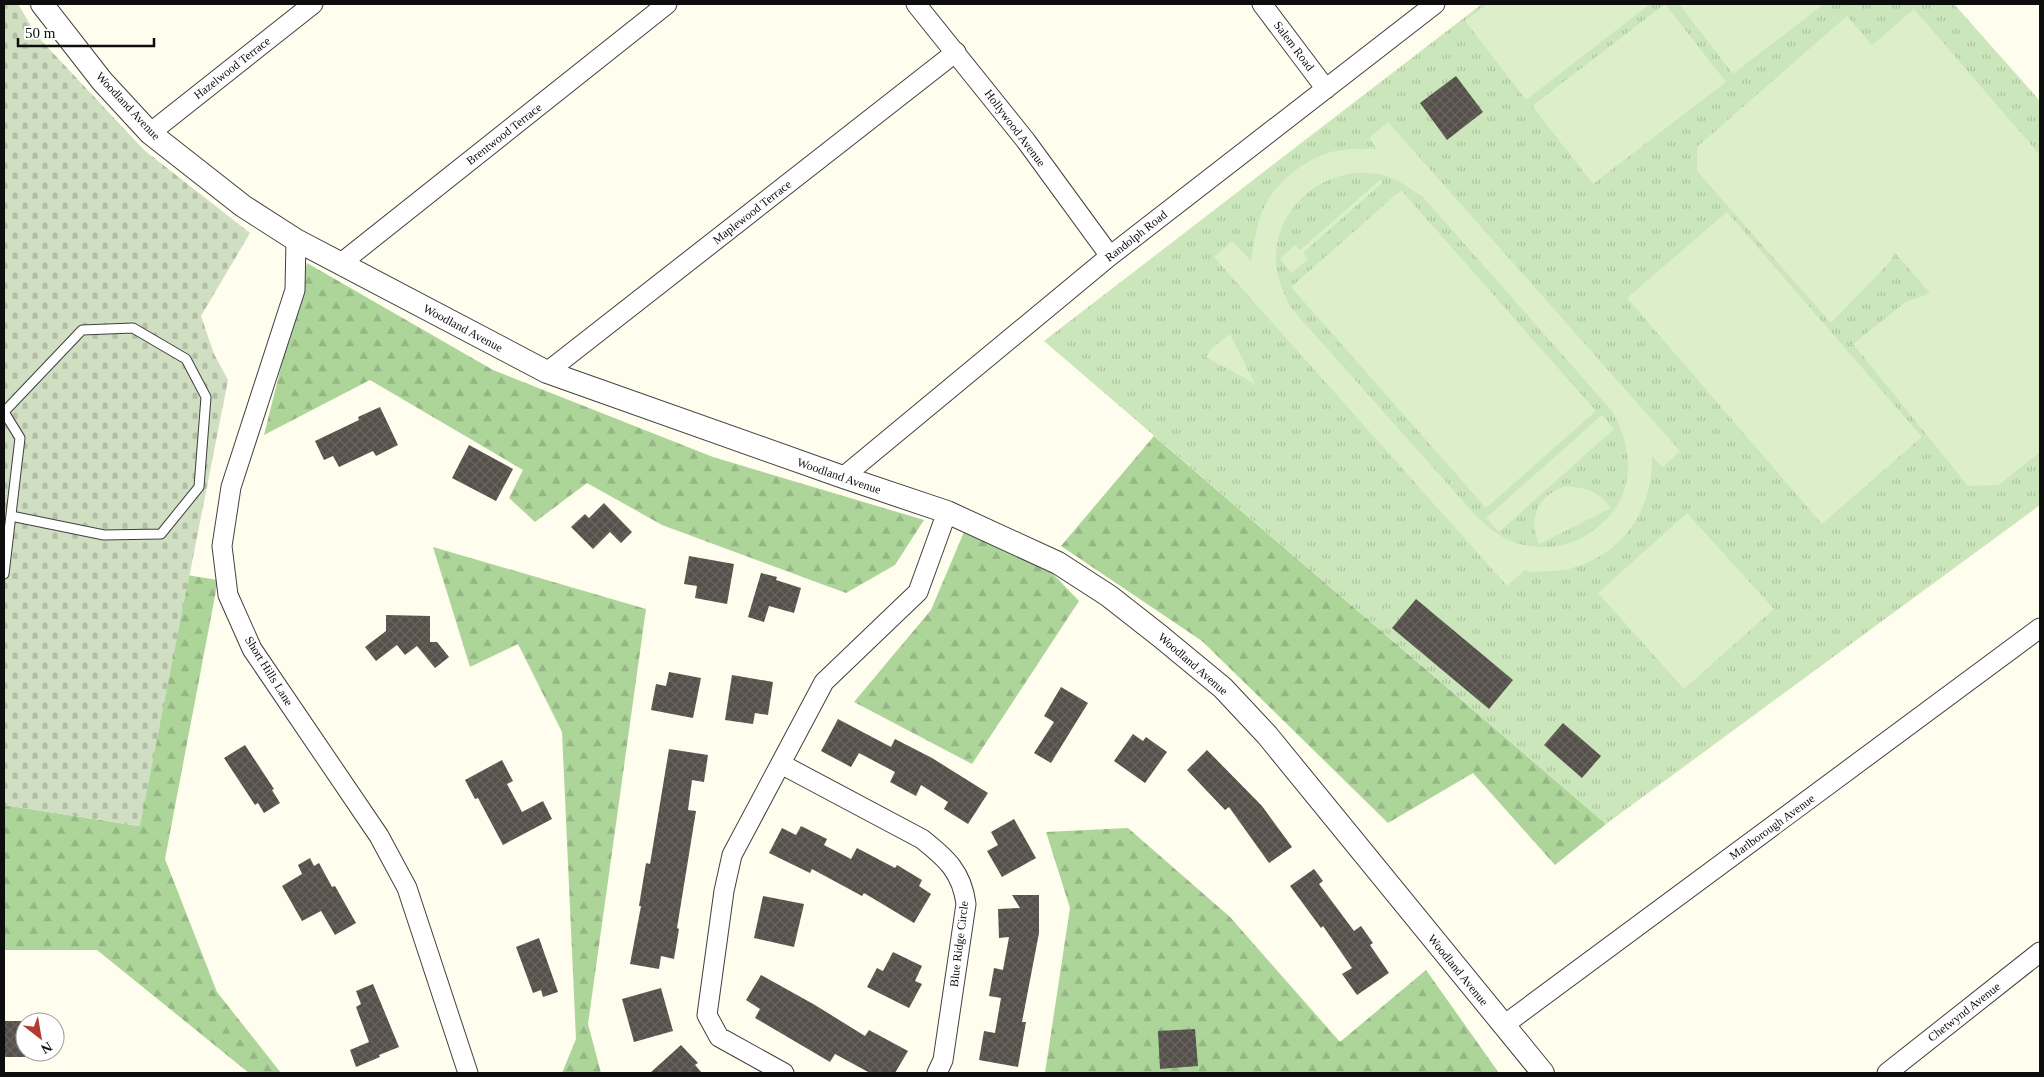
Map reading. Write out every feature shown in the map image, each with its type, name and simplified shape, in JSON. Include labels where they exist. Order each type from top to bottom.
[{"type":"street","name":"Woodland Avenue","points":[[42,4],[102,81],[150,133],[243,206],[296,240],[548,372],[947,512],[1058,563],[1109,596],[1222,688],[1267,735],[1543,1073]]},
{"type":"street","name":"Hazelwood Terrace","points":[[150,133],[313,4]]},
{"type":"street","name":"Brentwood Terrace","points":[[340,264],[667,4]]},
{"type":"street","name":"Hollywood Avenue","points":[[916,4],[1026,141],[1110,256]]},
{"type":"street","name":"Salem Road","points":[[1262,4],[1326,89]]},
{"type":"street","name":"Randolph Road","points":[[843,477],[1110,256],[1435,4]]},
{"type":"street","name":"Maplewood Terrace","points":[[548,372],[956,52]]},
{"type":"street","name":"Short Hills Lane","points":[[296,240],[295,290],[232,487],[222,546],[228,595],[252,649],[379,836],[407,888],[468,1073]]},
{"type":"street","points":[[784,1073],[719,1037],[707,1014],[724,891],[732,855],[824,682],[918,592],[947,512]]},
{"type":"street","name":"Marlborough Avenue","points":[[1504,1025],[2040,628]]},
{"type":"street","name":"Blue Ridge Circle","points":[[781,764],[922,839],[942,854],[963,886],[966,904],[943,1060],[937,1073]]},
{"type":"street","name":"Chetwynd Avenue","points":[[1888,1073],[2040,952]]},
{"type":"lane","points":[[4,574],[10,516],[20,438],[4,412],[82,330],[133,328],[186,359],[206,397],[199,487],[162,534],[104,534],[10,516]]},
{"type":"green space","points":[[4,4],[18,4],[37,36],[144,150],[250,233],[201,316],[214,354],[228,380],[140,826],[4,805]]},
{"type":"green space","points":[[1482,4],[1954,4],[2040,101],[2040,505],[1606,824],[1044,341]]},
{"type":"green space","points":[[1487,4],[1650,4],[1526,100],[1465,21]]},
{"type":"green space","points":[[1665,4],[1726,82],[1593,184],[1532,106]]},
{"type":"green space","points":[[1679,4],[1824,4],[1733,74]]},
{"type":"green space","points":[[1914,9],[2040,155],[2040,452],[1999,485],[1968,486],[1853,344],[1904,303],[1930,293],[1895,253],[1889,263],[1831,323],[1697,171],[1697,147],[1847,16],[1872,45]]},
{"type":"green space","points":[[1388,122],[1680,451],[1663,467],[1652,457],[1647,495],[1640,512],[1631,528],[1605,553],[1588,562],[1560,571],[1531,572],[1525,570],[1507,586],[1214,257],[1232,241],[1251,261],[1261,215],[1265,205],[1279,185],[1298,168],[1320,156],[1342,150],[1377,149],[1369,138]],"holes":[[[1354,173],[1366,173],[1391,178],[1423,197],[1612,411],[1624,440],[1628,471],[1620,499],[1612,513],[1589,534],[1570,543],[1544,547],[1519,544],[1492,530],[1478,518],[1291,308],[1283,291],[1276,266],[1277,244],[1289,214],[1310,191],[1323,183]]]},
{"type":"green space","points":[[1381,179],[1383,182],[1303,253],[1308,259],[1292,273],[1280,259],[1295,245],[1300,250]]},
{"type":"green space","points":[[1401,190],[1596,411],[1486,508],[1291,287]]},
{"type":"green space","points":[[1727,212],[1922,437],[1822,524],[1627,298]]},
{"type":"green space","points":[[307,263],[493,370],[713,457],[924,520],[895,565],[846,593],[662,525],[587,483],[535,522],[509,498],[523,470],[370,380],[264,435]]},
{"type":"green space","points":[[1230,334],[1255,384],[1206,357],[1212,348]]},
{"type":"green space","points":[[1602,415],[1614,429],[1499,532],[1486,518]]},
{"type":"green space","points":[[1154,436],[1606,824],[1555,865],[1473,773],[1388,823],[1202,641],[1061,546]]},
{"type":"green space","points":[[1565,486],[1591,491],[1601,497],[1611,508],[1539,544],[1534,525],[1537,509],[1548,496]]},
{"type":"green space","points":[[1687,513],[1774,609],[1684,689],[1598,593]]},
{"type":"green space","points":[[964,532],[1053,574],[1079,601],[972,764],[854,702],[931,610]]},
{"type":"green space","points":[[433,547],[646,609],[588,1024],[601,1073],[562,1073],[576,1039],[562,732],[518,644],[470,667]]},
{"type":"green space","points":[[174,573],[218,580],[165,859],[217,992],[281,1073],[249,1073],[97,950],[4,950],[4,805],[139,826]]},
{"type":"green space","points":[[1128,828],[1230,917],[1340,1042],[1426,970],[1499,1073],[1045,1073],[1070,908],[1046,832]]},
{"type":"building","points":[[1456,76],[1483,112],[1447,140],[1420,103]]},
{"type":"building","points":[[380,407],[398,445],[376,456],[373,451],[339,467],[333,456],[324,460],[315,441],[359,420],[358,417]]},
{"type":"building","points":[[469,445],[513,469],[496,501],[452,478]]},
{"type":"building","points":[[604,503],[632,532],[621,543],[610,532],[593,549],[571,527],[585,514],[589,518]]},
{"type":"building","points":[[689,556],[734,564],[727,604],[695,598],[697,586],[684,584]]},
{"type":"building","points":[[761,573],[777,577],[776,580],[801,588],[794,613],[769,606],[764,622],[748,617]]},
{"type":"building","points":[[1416,599],[1513,680],[1489,709],[1392,628]]},
{"type":"building","points":[[386,615],[430,616],[430,642],[437,642],[449,657],[435,668],[417,646],[405,655],[397,645],[376,661],[365,647],[386,631]]},
{"type":"building","points":[[669,672],[701,678],[693,718],[651,710],[656,684],[666,686]]},
{"type":"building","points":[[732,675],[773,682],[768,715],[755,713],[753,724],[725,720]]},
{"type":"building","points":[[1061,687],[1088,703],[1051,763],[1034,753],[1054,722],[1044,716]]},
{"type":"building","points":[[838,719],[891,747],[895,739],[932,758],[988,793],[968,824],[944,809],[948,802],[921,785],[916,796],[890,782],[895,772],[859,753],[851,767],[821,751]]},
{"type":"building","points":[[1563,723],[1601,756],[1582,778],[1544,745]]},
{"type":"building","points":[[1133,734],[1143,741],[1146,737],[1167,752],[1145,783],[1114,761]]},
{"type":"building","points":[[245,745],[274,789],[272,790],[280,803],[264,813],[258,803],[255,805],[224,758]]},
{"type":"building","points":[[669,749],[708,755],[704,782],[692,780],[688,810],[696,811],[677,928],[679,929],[674,959],[661,956],[659,969],[630,964],[641,906],[639,906],[646,863],[650,864]]},
{"type":"building","points":[[1207,750],[1262,806],[1292,847],[1269,863],[1229,807],[1225,810],[1187,770]]},
{"type":"building","points":[[502,760],[513,781],[507,784],[522,812],[543,801],[552,819],[503,845],[478,798],[475,799],[465,780]]},
{"type":"building","points":[[1014,819],[1036,858],[1002,877],[987,851],[998,845],[991,832]]},
{"type":"building","points":[[801,826],[827,839],[824,845],[851,859],[857,848],[895,868],[897,865],[922,880],[919,886],[931,894],[914,923],[864,893],[862,896],[812,869],[810,873],[769,853],[782,828],[796,835]]},
{"type":"building","points":[[310,858],[314,866],[319,863],[332,887],[335,886],[356,923],[335,935],[321,911],[302,921],[282,886],[302,874],[298,865]]},
{"type":"building","points":[[1314,869],[1323,881],[1319,884],[1354,931],[1361,926],[1373,943],[1370,945],[1389,973],[1357,995],[1342,974],[1352,968],[1323,926],[1321,928],[1290,886]]},
{"type":"building","points":[[1012,895],[1039,895],[1039,933],[1022,1022],[1026,1022],[1018,1067],[979,1060],[984,1031],[995,1033],[1001,998],[989,996],[994,968],[1003,970],[1009,937],[999,938],[998,909],[1020,908]]},
{"type":"building","points":[[763,896],[804,904],[794,947],[754,938]]},
{"type":"building","points":[[539,938],[558,992],[543,997],[541,990],[533,993],[516,947]]},
{"type":"building","points":[[893,952],[922,966],[915,981],[922,984],[909,1008],[867,987],[877,968],[883,971]]},
{"type":"building","points":[[761,975],[865,1036],[869,1030],[908,1051],[895,1073],[870,1073],[835,1054],[830,1062],[755,1018],[760,1009],[746,1000]]},
{"type":"building","points":[[373,984],[399,1047],[356,1067],[350,1050],[369,1042],[356,1007],[361,1004],[356,991]]},
{"type":"building","points":[[661,988],[673,1031],[634,1042],[622,999]]},
{"type":"building","points":[[4,1021],[15,1021],[15,1057],[4,1057]]},
{"type":"building","points":[[1195,1029],[1198,1066],[1160,1069],[1158,1031]]},
{"type":"building","points":[[681,1045],[698,1063],[695,1065],[702,1073],[650,1073]]}]
